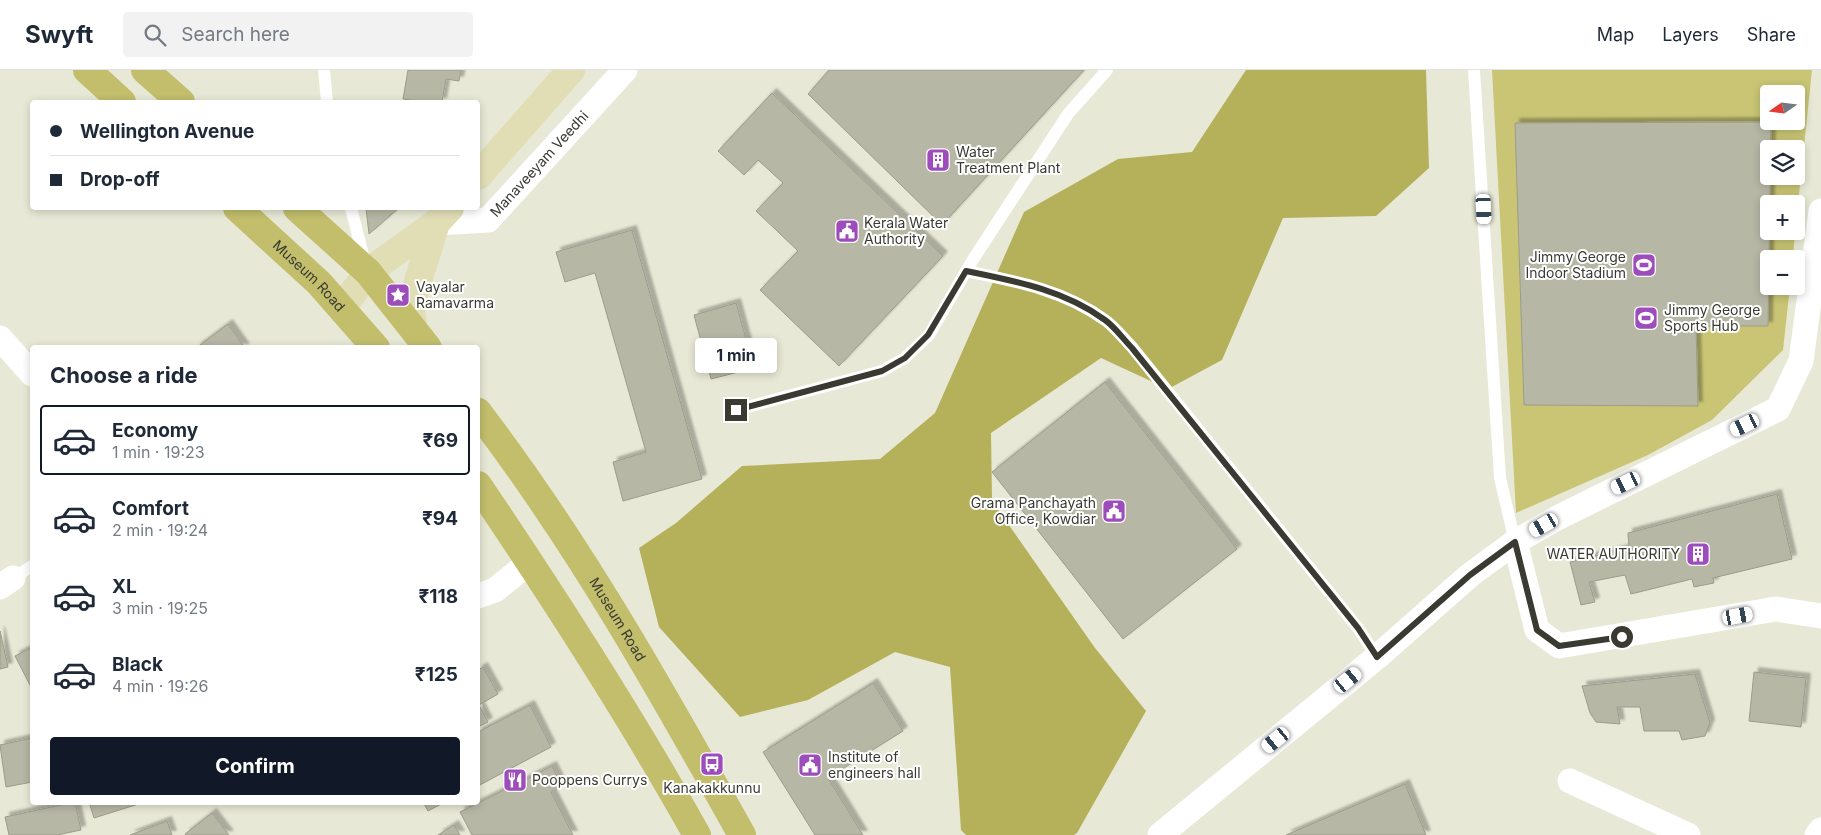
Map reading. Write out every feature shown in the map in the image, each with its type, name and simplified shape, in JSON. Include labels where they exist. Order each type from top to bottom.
[{"type":"main road","points":[[87,70],[120,100]]},
{"type":"main road","points":[[145,70],[179,100]]},
{"type":"main road","points":[[480,174],[571,70]]},
{"type":"main road","name":"Museum Road","points":[[240,210],[319,283],[373,345]]},
{"type":"main road","points":[[299,210],[368,272],[420,338]]},
{"type":"main road","points":[[342,308],[368,272],[443,215]]},
{"type":"main road","points":[[420,338],[411,304],[443,215]]},
{"type":"main road","name":"Museum Road","points":[[480,415],[540,500],[606,600],[742,835]]},
{"type":"main road","points":[[480,488],[530,562],[661,772],[697,835]]},
{"type":"street","name":"Manaveeyam Veedhi","points":[[443,215],[488,220],[625,70]]},
{"type":"street","points":[[1160,835],[1377,657],[1470,575],[1515,542],[1559,517],[1778,409],[1801,361],[1821,211]]},
{"type":"street","points":[[0,338],[30,372]]},
{"type":"street","points":[[1515,542],[1537,630],[1559,646],[1776,609],[1821,616]]},
{"type":"street","points":[[480,595],[496,590],[530,562]]},
{"type":"street","points":[[1570,781],[1688,835]]},
{"type":"street","points":[[1817,835],[1821,830]]},
{"type":"lane","points":[[324,70],[326,100]]},
{"type":"lane","points":[[736,410],[882,371],[905,358],[928,335],[966,271],[1068,114],[1107,70]]},
{"type":"lane","points":[[1474,70],[1500,478],[1515,542]]},
{"type":"lane","points":[[352,210],[368,272]]},
{"type":"lane","points":[[966,271],[1047,289],[1106,320],[1132,348],[1358,628],[1377,657]]},
{"type":"shaded area","points":[[1246,70],[1426,70],[1429,168],[1376,216],[1283,218],[1222,360],[1168,389],[1101,358],[991,433],[992,501],[1095,648],[1146,711],[1077,833],[1074,835],[966,835],[961,830],[950,667],[895,652],[808,700],[740,717],[659,627],[639,548],[676,523],[742,466],[880,459],[935,413],[1024,212],[1118,159],[1192,152]]},
{"type":"shaded area","name":"Jimmy George Sports Hub","points":[[1492,70],[1812,70],[1805,140],[1760,140],[1760,185],[1800,185],[1799,195],[1760,195],[1760,240],[1794,240],[1794,250],[1760,250],[1760,295],[1789,295],[1783,350],[1712,420],[1648,455],[1516,513]]},
{"type":"building","points":[[408,70],[461,70],[459,81],[446,79],[442,100],[403,99]]},
{"type":"building","name":"Water Treatment Plant","points":[[829,70],[1084,70],[942,225],[808,94]]},
{"type":"building","name":"Kerala Water Authority","points":[[772,93],[943,256],[839,366],[760,290],[798,251],[756,211],[783,183],[758,160],[744,175],[718,151]]},
{"type":"building","name":"Jimmy George Indoor Stadium","points":[[1760,122],[1760,130],[1771,130],[1771,140],[1760,140],[1760,185],[1770,185],[1770,195],[1760,195],[1760,240],[1769,240],[1769,250],[1760,250],[1760,295],[1768,295],[1768,326],[1696,326],[1698,406],[1524,405],[1515,123]]},
{"type":"building","points":[[366,210],[397,210],[369,234]]},
{"type":"building","points":[[632,230],[702,479],[623,501],[613,462],[646,452],[595,273],[565,282],[556,252]]},
{"type":"building","points":[[736,303],[754,368],[711,379],[694,315]]},
{"type":"building","points":[[228,324],[243,345],[200,345]]},
{"type":"building","name":"Grama Panchayath Office, Kowdiar","points":[[1105,382],[1237,549],[1123,639],[992,472]]},
{"type":"building","name":"WATER AUTHORITY","points":[[1777,494],[1792,559],[1713,578],[1714,583],[1694,587],[1692,579],[1631,594],[1625,575],[1589,582],[1595,602],[1581,605],[1570,562],[1629,548],[1628,533]]},
{"type":"building","points":[[0,631],[8,667],[0,669]]},
{"type":"building","points":[[30,648],[30,685],[15,656]]},
{"type":"building","points":[[483,667],[498,694],[480,704],[480,669]]},
{"type":"building","points":[[1754,672],[1806,678],[1801,727],[1749,721]]},
{"type":"building","points":[[1695,674],[1710,723],[1705,736],[1682,740],[1679,731],[1644,731],[1640,707],[1617,707],[1620,724],[1596,722],[1590,713],[1582,686]]},
{"type":"building","name":"Institute of engineers hall","points":[[873,683],[903,731],[828,778],[863,835],[815,835],[763,752]]},
{"type":"building","points":[[530,705],[551,747],[480,785],[480,731]]},
{"type":"building","points":[[480,707],[488,722],[480,726]]},
{"type":"building","points":[[30,738],[30,782],[6,787],[0,745]]},
{"type":"building","points":[[552,766],[562,786],[551,792],[573,835],[472,835],[460,812],[474,805],[480,805],[480,802]]},
{"type":"building","points":[[1405,784],[1426,835],[1286,835]]},
{"type":"building","points":[[61,805],[76,805],[81,830],[57,835],[9,835],[5,817]]},
{"type":"building","points":[[90,805],[135,805],[94,818]]},
{"type":"building","points":[[425,805],[439,805],[428,811]]},
{"type":"building","points":[[212,813],[229,835],[185,834]]},
{"type":"building","points":[[167,821],[172,835],[130,835]]},
{"type":"building","points":[[454,825],[460,835],[438,835]]},
{"type":"place","name":"Water Treatment Plant","points":[[938,160]]},
{"type":"place","name":"Kerala Water Authority","points":[[847,231]]},
{"type":"place","name":"Jimmy George Indoor Stadium","points":[[1644,265]]},
{"type":"place","name":"Vayalar Ramavarma","points":[[398,295]]},
{"type":"place","name":"Jimmy George Sports Hub","points":[[1646,318]]},
{"type":"place","name":"Grama Panchayath Office, Kowdiar","points":[[1114,511]]},
{"type":"place","name":"WATER AUTHORITY","points":[[1698,554]]},
{"type":"place","name":"Kanakakkunnu","points":[[712,764]]},
{"type":"place","name":"Institute of engineers hall","points":[[810,765]]},
{"type":"place","name":"Pooppens Currys","points":[[515,780]]},
{"type":"route","points":[[736,410],[882,371],[905,358],[928,335],[953,296],[966,271],[1016,281],[1047,289],[1106,320],[1132,348],[1358,628],[1377,657],[1470,575],[1515,542],[1537,630],[1559,646],[1622,637]]}]
